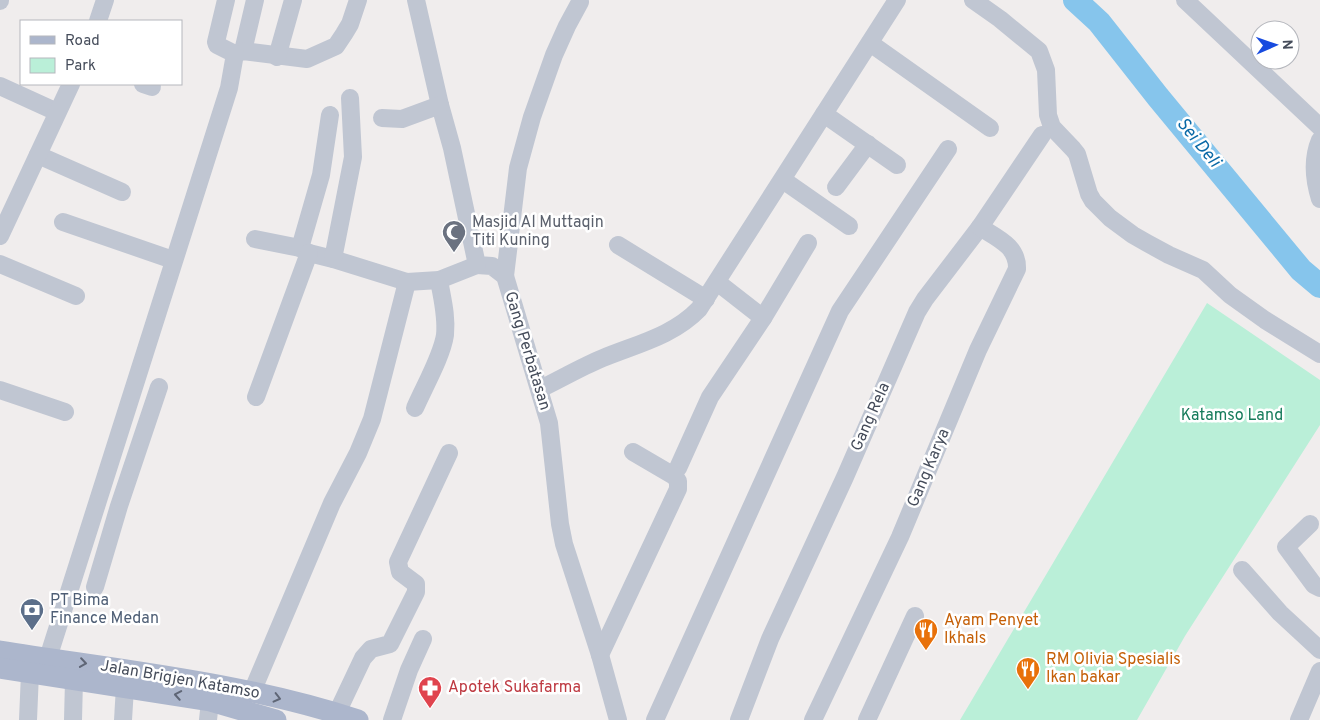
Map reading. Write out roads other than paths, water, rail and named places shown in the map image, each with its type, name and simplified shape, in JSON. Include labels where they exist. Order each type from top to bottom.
[{"type":"main road","name":"Jalan Brigjen Katamso","points":[[0,651],[48,658],[150,682],[213,684],[337,713],[358,720]]},
{"type":"main road","name":"Jalan Brigjen Katamso","points":[[0,668],[125,687],[150,682],[209,710],[276,720]]},
{"type":"street","points":[[98,20],[105,0]]},
{"type":"street","points":[[226,0],[217,44],[239,53],[307,60],[336,46],[350,24],[358,0]]},
{"type":"street","points":[[48,658],[256,0]]},
{"type":"street","points":[[277,57],[293,0]]},
{"type":"street","points":[[255,239],[333,259],[407,282],[439,280],[477,265],[452,148],[416,0]]},
{"type":"street","points":[[540,389],[601,359],[668,333],[690,318],[706,299],[897,0]]},
{"type":"street","points":[[973,0],[1000,19],[1038,51],[1045,63],[1049,122],[1077,154],[1085,184],[1093,201],[1110,218],[1133,235],[1169,255],[1203,270],[1230,295],[1265,320],[1320,354]]},
{"type":"street","points":[[1184,0],[1320,127]]},
{"type":"street","points":[[505,276],[518,168],[532,117],[554,55],[580,2]]},
{"type":"street","points":[[870,43],[990,128]]},
{"type":"street","points":[[0,236],[70,85]]},
{"type":"street","points":[[0,86],[57,112]]},
{"type":"street","points":[[333,259],[353,157],[350,98]]},
{"type":"street","points":[[382,118],[402,119],[440,105]]},
{"type":"street","points":[[824,114],[897,165]]},
{"type":"street","points":[[256,397],[304,251],[322,175],[330,115]]},
{"type":"street","name":"Gang Rela","points":[[739,720],[770,639],[845,477],[917,312],[980,227],[1042,135]]},
{"type":"street","points":[[836,187],[868,144]]},
{"type":"street","points":[[655,720],[840,311],[948,148]]},
{"type":"street","points":[[1318,148],[1314,169],[1320,199]]},
{"type":"street","points":[[38,155],[122,192]]},
{"type":"street","points":[[782,180],[849,226]]},
{"type":"street","points":[[62,222],[173,260]]},
{"type":"street","name":"Gang Karya","points":[[813,720],[900,537],[978,350],[1017,269],[1014,251],[980,227]]},
{"type":"street","points":[[678,468],[710,397],[763,318],[808,243]]},
{"type":"street","points":[[618,245],[706,299]]},
{"type":"street","points":[[0,264],[76,296]]},
{"type":"street","name":"Gang Perbatasan","points":[[477,265],[492,266],[505,276],[549,423],[560,524],[564,544],[600,655],[618,720]]},
{"type":"street","points":[[415,408],[441,350],[445,335],[445,312],[439,280]]},
{"type":"street","points":[[252,692],[332,503],[358,453],[368,428],[407,282]]},
{"type":"street","points":[[717,282],[763,318]]},
{"type":"street","points":[[95,587],[119,506],[159,387]]},
{"type":"street","points":[[0,390],[65,412]]},
{"type":"street","points":[[600,655],[678,488],[678,481],[674,476],[633,452]]},
{"type":"street","points":[[337,713],[363,658],[371,649],[390,644],[416,592],[416,584],[400,572],[398,562],[449,453]]},
{"type":"street","points":[[99,500],[119,506]]},
{"type":"street","points":[[1310,524],[1286,547],[1314,585],[1320,588]]},
{"type":"street","points":[[1242,570],[1280,613],[1320,650]]},
{"type":"street","points":[[867,720],[915,616]]},
{"type":"street","points":[[392,720],[409,670],[423,639]]},
{"type":"street","points":[[1299,720],[1320,671]]},
{"type":"street","points":[[28,720],[30,674]]},
{"type":"street","points":[[73,720],[74,680]]},
{"type":"street","points":[[123,720],[125,687]]},
{"type":"waterway","name":"Sei Deli","points":[[1075,0],[1099,22],[1158,97],[1301,270],[1320,286]]},
{"type":"place","name":"Masjid Al Muttaqin Titi Kuning","points":[[454,253]]},
{"type":"place","name":"PT Bima Finance Medan","points":[[32,631]]},
{"type":"place","name":"Ayam Penyet Ikhals","points":[[926,651]]},
{"type":"place","name":"RM Olivia Spesialis Ikan bakar","points":[[1028,690]]},
{"type":"place","name":"Apotek Sukafarma","points":[[430,709]]},
{"type":"park label","name":"Katamso Land","points":[[1232,416]]}]
